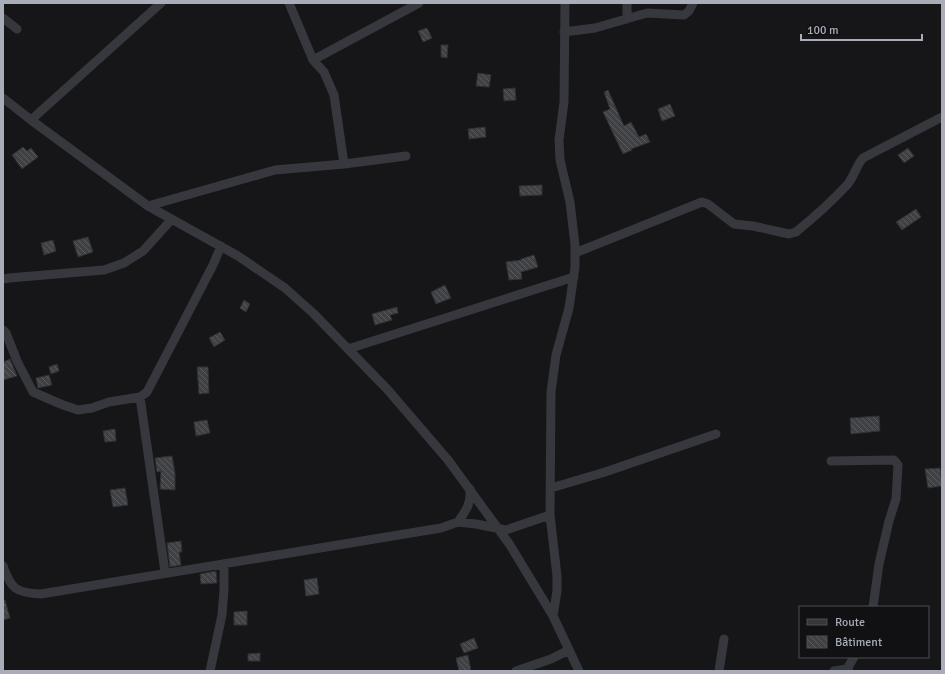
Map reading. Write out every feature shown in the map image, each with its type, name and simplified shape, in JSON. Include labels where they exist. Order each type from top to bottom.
[{"type":"street","points":[[31,120],[161,3]]},
{"type":"street","points":[[289,3],[313,60],[324,72],[334,95],[344,164]]},
{"type":"street","points":[[313,60],[419,3]]},
{"type":"street","points":[[553,616],[557,591],[557,576],[550,515],[551,392],[556,355],[570,308],[575,253],[570,202],[560,160],[559,140],[564,102],[565,3]]},
{"type":"street","points":[[627,3],[627,19]]},
{"type":"street","points":[[564,32],[595,28],[647,12],[684,16],[689,11],[693,3]]},
{"type":"street","points":[[3,18],[17,29]]},
{"type":"street","points":[[3,98],[148,206],[221,246],[269,276],[313,313],[387,389],[448,460],[470,489],[510,545],[553,616],[579,671]]},
{"type":"street","points":[[575,253],[702,202],[708,204],[734,224],[753,226],[789,234],[796,232],[847,185],[854,175],[857,165],[863,158],[942,117]]},
{"type":"street","points":[[148,206],[275,170],[344,164],[406,156]]},
{"type":"street","points":[[3,280],[9,278],[104,270],[124,263],[143,251],[172,219]]},
{"type":"street","points":[[3,330],[6,333],[17,361],[33,392],[78,410],[92,408],[109,402],[140,397],[147,392],[213,265],[221,246]]},
{"type":"street","points":[[348,349],[574,277]]},
{"type":"street","points":[[140,397],[165,572]]},
{"type":"street","points":[[551,488],[605,472],[716,434]]},
{"type":"street","points":[[831,460],[894,460],[898,465],[896,499],[889,521],[881,557],[873,606]]},
{"type":"street","points":[[458,522],[468,508],[471,500],[470,489]]},
{"type":"street","points":[[3,566],[8,581],[15,588],[21,592],[40,594],[165,572],[224,564],[440,528],[458,522],[506,530],[550,515]]},
{"type":"street","points":[[210,671],[222,615],[224,564]]},
{"type":"street","points":[[719,671],[724,639]]},
{"type":"street","points":[[516,671],[551,659],[569,650]]},
{"type":"street","points":[[834,671],[848,670],[854,658]]},
{"type":"building","points":[[427,28],[432,38],[423,42],[418,31]]},
{"type":"building","points":[[441,45],[448,45],[447,58],[441,57]]},
{"type":"building","points":[[478,73],[491,75],[489,87],[476,86]]},
{"type":"building","points":[[515,88],[516,100],[504,101],[503,89]]},
{"type":"building","points":[[608,90],[624,126],[631,122],[639,137],[646,134],[650,142],[631,149],[632,150],[623,154],[603,112],[610,109],[604,92]]},
{"type":"building","points":[[670,104],[675,116],[662,121],[658,109]]},
{"type":"building","points":[[485,127],[486,137],[469,139],[468,129]]},
{"type":"building","points":[[23,147],[27,151],[31,148],[38,157],[22,169],[12,155]]},
{"type":"building","points":[[908,148],[914,156],[904,163],[898,155]]},
{"type":"building","points":[[542,185],[542,195],[520,196],[519,186]]},
{"type":"building","points":[[916,209],[921,217],[902,230],[896,222]]},
{"type":"building","points":[[88,237],[93,252],[78,257],[73,241]]},
{"type":"building","points":[[53,240],[56,251],[44,255],[41,243]]},
{"type":"building","points":[[534,255],[538,267],[521,272],[522,279],[509,280],[506,262],[521,260]]},
{"type":"building","points":[[445,285],[451,298],[436,304],[431,292]]},
{"type":"building","points":[[244,300],[250,304],[246,312],[240,308]]},
{"type":"building","points":[[397,307],[398,313],[390,315],[392,320],[375,325],[372,314]]},
{"type":"building","points":[[220,332],[225,340],[214,347],[209,338]]},
{"type":"building","points":[[10,359],[17,376],[3,380],[3,362]]},
{"type":"building","points":[[57,364],[59,371],[51,374],[49,367]]},
{"type":"building","points":[[197,367],[208,367],[209,393],[199,394]]},
{"type":"building","points":[[49,375],[52,385],[38,388],[36,378]]},
{"type":"building","points":[[879,416],[880,431],[851,434],[850,418]]},
{"type":"building","points":[[207,420],[210,433],[196,436],[194,422]]},
{"type":"building","points":[[115,429],[116,441],[105,442],[103,431]]},
{"type":"building","points":[[172,456],[175,473],[175,490],[160,489],[161,471],[157,472],[155,458]]},
{"type":"building","points":[[940,468],[942,486],[928,488],[925,469]]},
{"type":"building","points":[[125,488],[128,505],[113,507],[110,490]]},
{"type":"building","points":[[181,541],[182,552],[179,552],[181,565],[170,567],[167,543]]},
{"type":"building","points":[[216,571],[217,583],[201,584],[200,574]]},
{"type":"building","points":[[317,578],[319,594],[306,596],[304,580]]},
{"type":"building","points":[[3,600],[5,600],[10,618],[3,620]]},
{"type":"building","points":[[247,611],[247,625],[234,625],[234,612]]},
{"type":"building","points":[[474,638],[478,648],[464,653],[460,644]]},
{"type":"building","points":[[260,653],[260,661],[248,661],[248,654]]},
{"type":"building","points":[[468,655],[471,671],[459,671],[456,658]]}]
